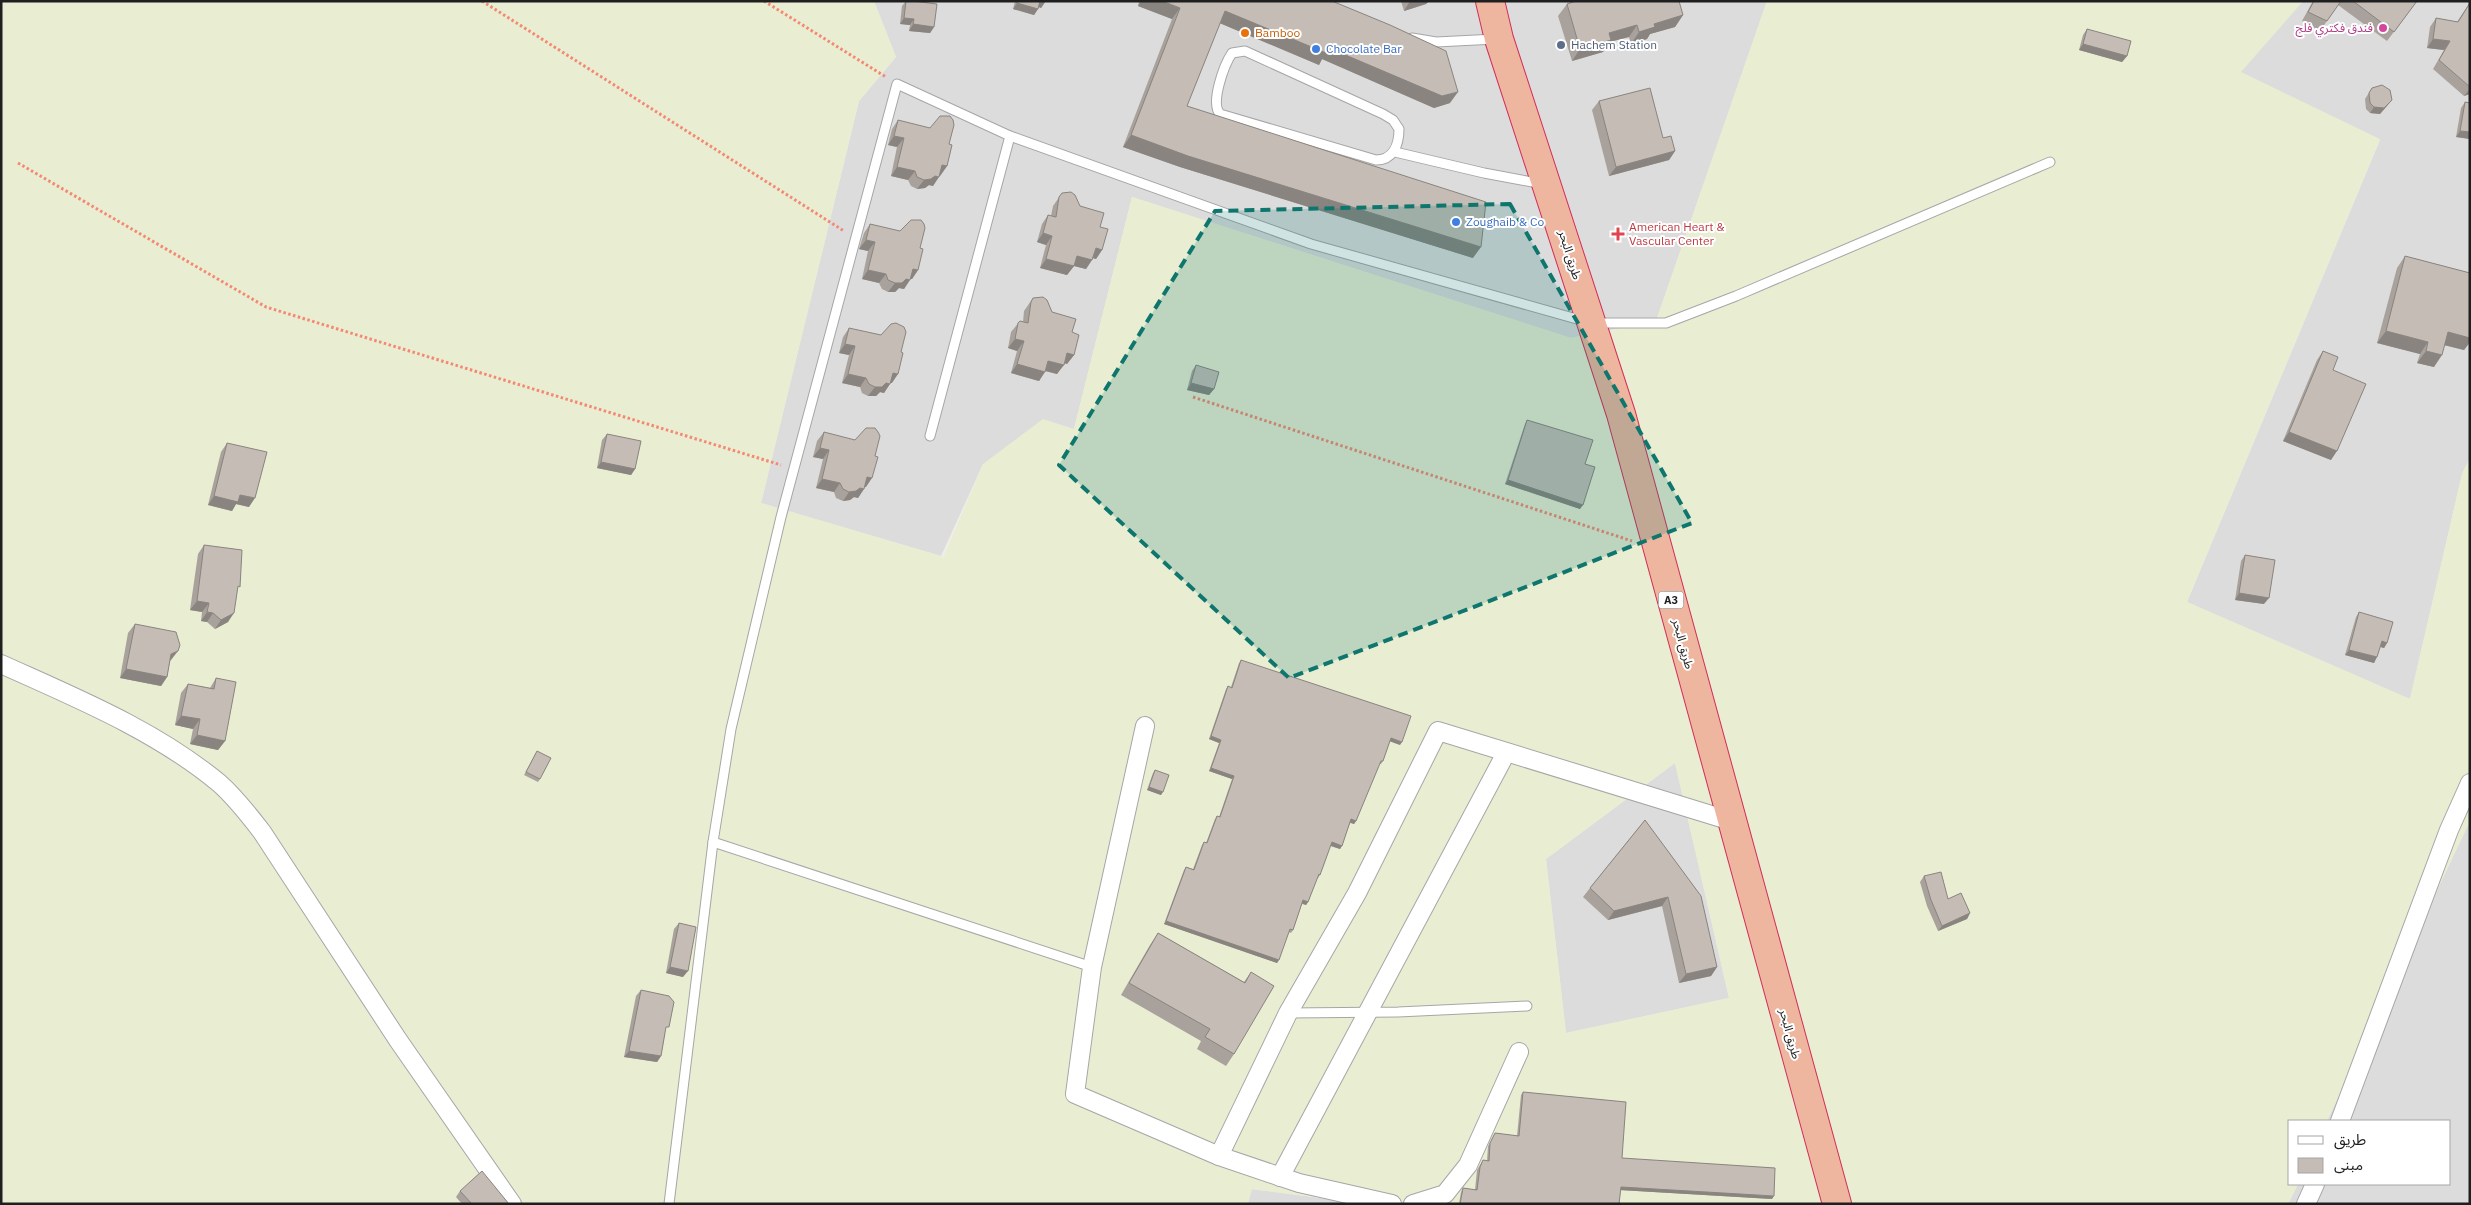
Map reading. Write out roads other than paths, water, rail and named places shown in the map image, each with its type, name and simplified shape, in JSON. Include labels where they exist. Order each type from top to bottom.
[{"type":"highway","name":"طريق البحر","points":[[1490,1],[1499,39],[1621,414],[1837,1204]]},
{"type":"street","points":[[1,664],[144,732],[207,774],[239,803],[262,832],[398,1040],[512,1204]]},
{"type":"street","points":[[1145,726],[1092,967],[1075,1094],[1219,1156],[1299,1184],[1392,1204]]},
{"type":"street","points":[[1219,1156],[1288,1013],[1357,893],[1438,731],[1731,822]]},
{"type":"street","points":[[1280,1176],[1370,1012],[1506,753]]},
{"type":"street","points":[[2340,1120],[2448,830],[2470,783]]},
{"type":"street","points":[[1413,1204],[1445,1194],[1468,1165],[1520,1052]]},
{"type":"street","points":[[2306,1204],[2314,1185]]},
{"type":"lane","points":[[1402,37],[1436,42],[1499,39]]},
{"type":"lane","points":[[1245,51],[1383,114],[1393,120],[1399,129],[1394,152],[1389,157],[1376,160],[1220,114],[1217,110],[1215,99],[1230,56],[1232,53],[1245,51]]},
{"type":"lane","points":[[669,1204],[713,842],[731,729],[793,469],[897,84],[1010,136],[1310,244],[1591,323],[1666,322],[1745,292],[2050,162]]},
{"type":"lane","points":[[930,436],[1010,136]]},
{"type":"lane","points":[[1394,152],[1484,174],[1548,185]]},
{"type":"lane","points":[[713,842],[1092,967]]},
{"type":"lane","points":[[1288,1013],[1527,1006]]},
{"type":"place","name":"فندق فكتري فلج","points":[[2383,28]]},
{"type":"place","name":"Bamboo","points":[[1245,33]]},
{"type":"place","name":"Hachem Station","points":[[1561,45]]},
{"type":"place","name":"Chocolate Bar","points":[[1316,49]]},
{"type":"place","name":"Zoughaib & Co","points":[[1456,222]]},
{"type":"place","name":"American Heart & Vascular Center","points":[[1618,234]]}]
